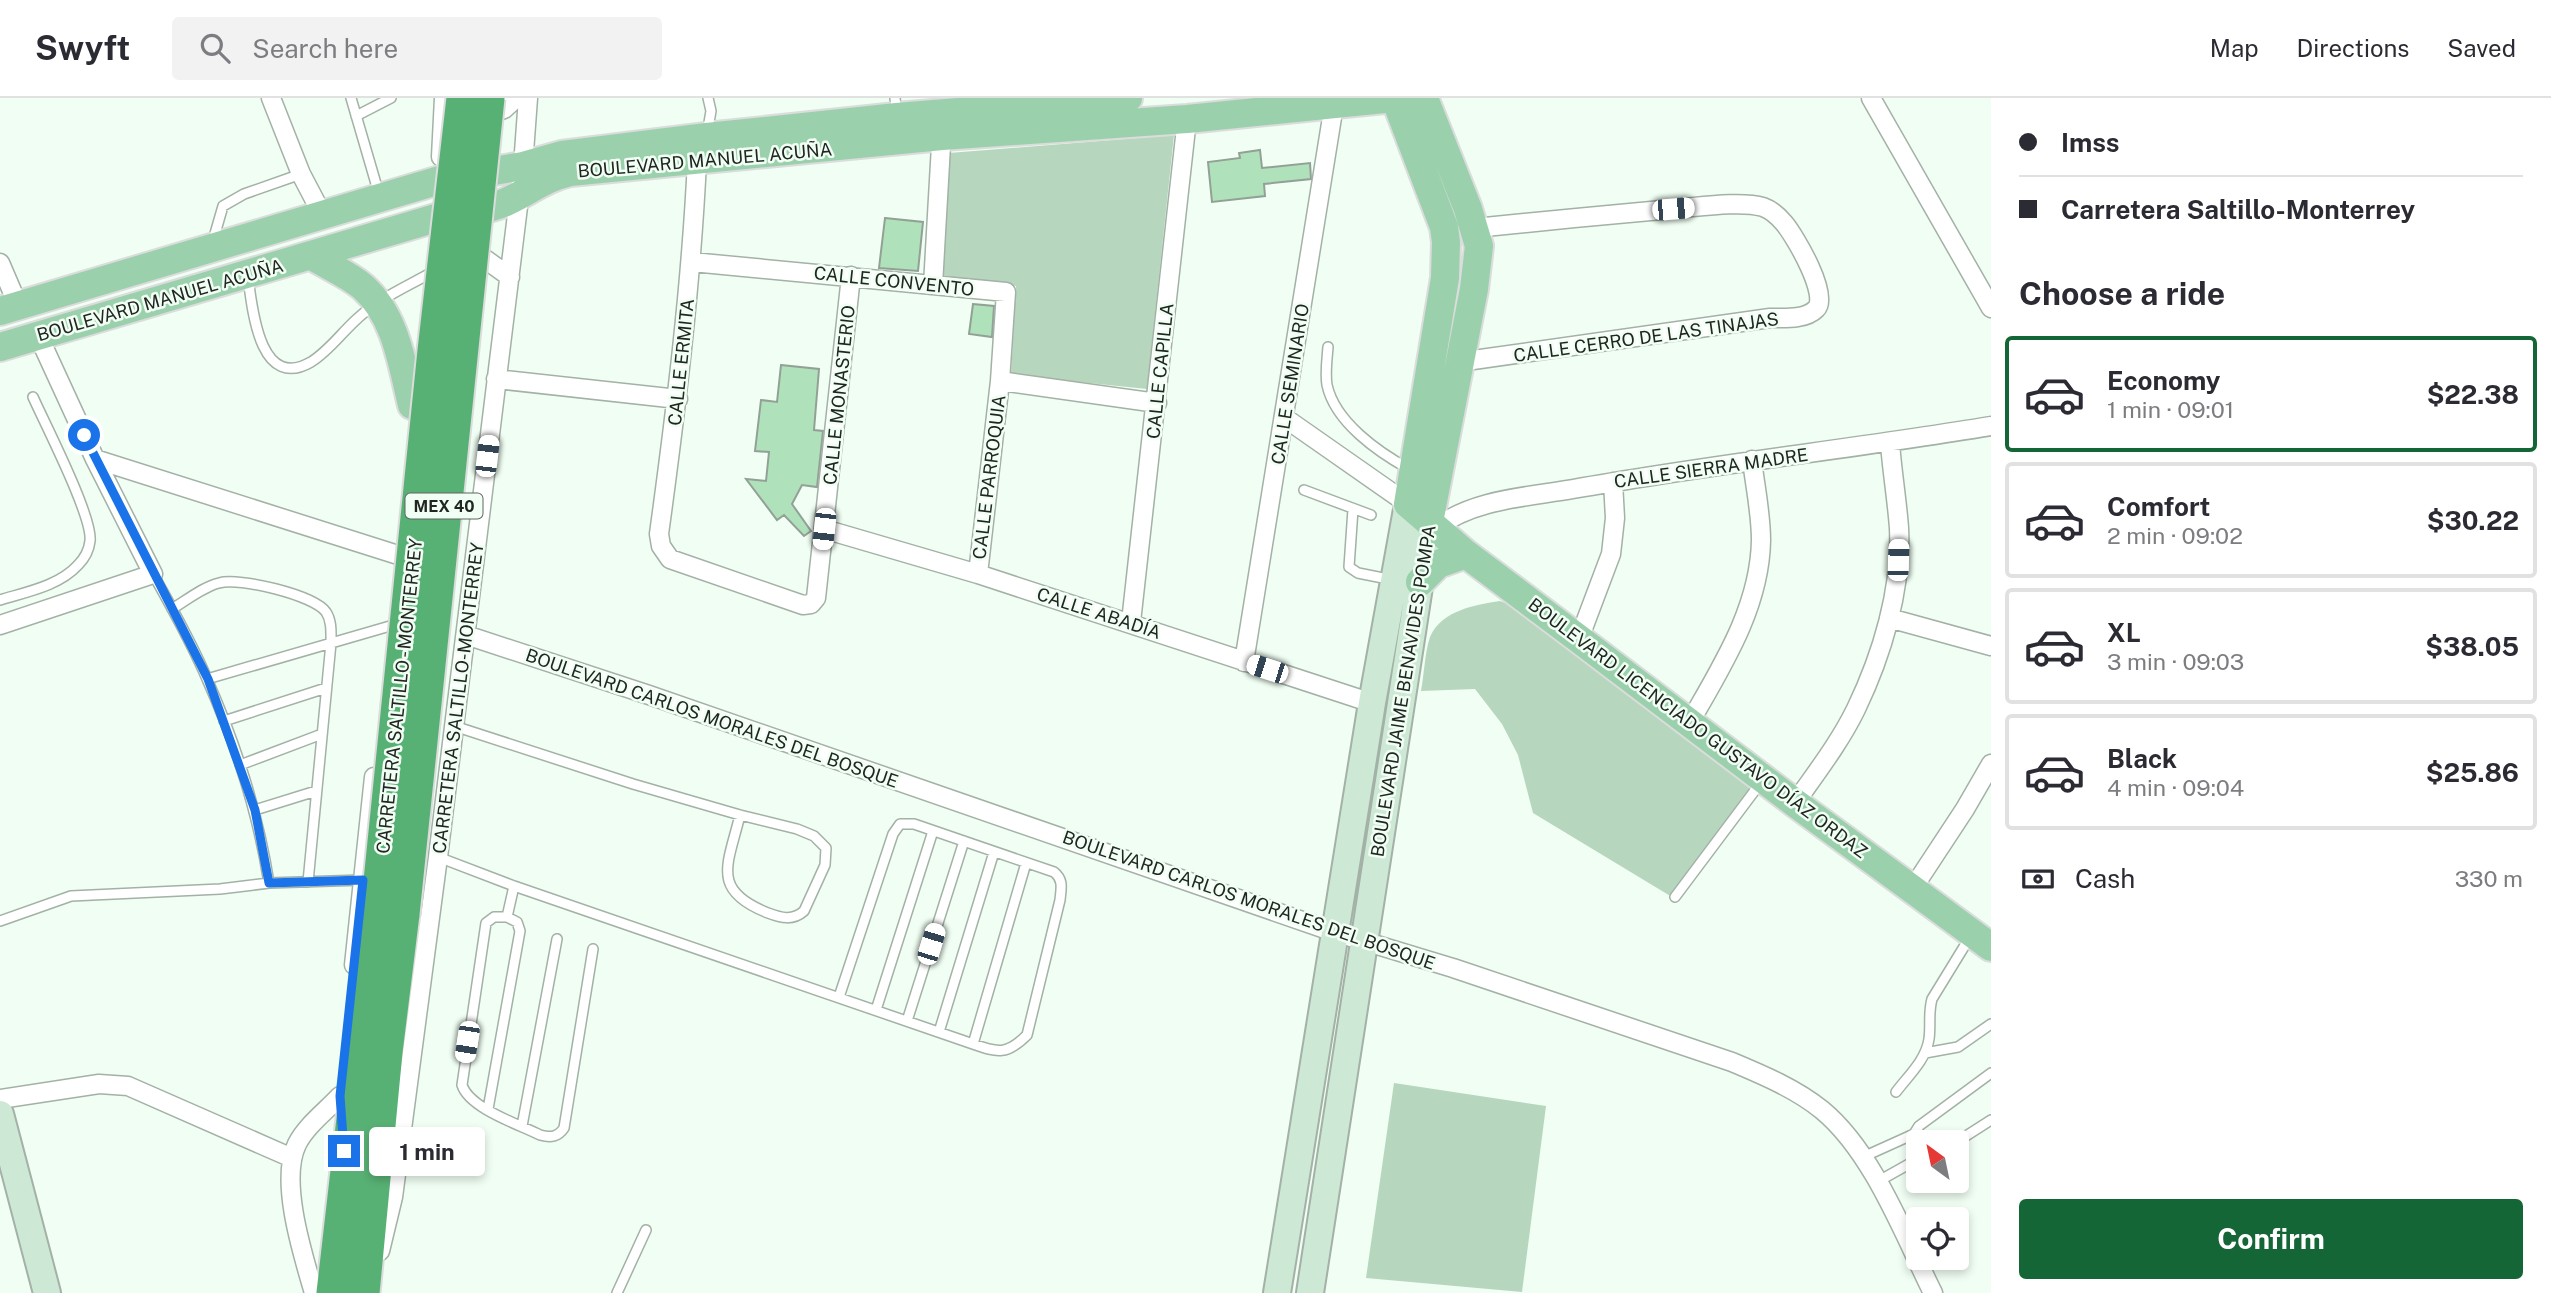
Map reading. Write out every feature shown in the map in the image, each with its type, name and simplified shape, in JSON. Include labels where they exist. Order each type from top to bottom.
[{"type":"highway","name":"CARRETERA SALTILLO - MONTERREY","points":[[363,1293],[386,1052],[381,898],[434,351],[463,98]]},
{"type":"highway","name":"CARRETERA SALTILLO - MONTERREY","points":[[333,1293],[381,898],[488,98]]},
{"type":"main road","name":"BOULEVARD MANUEL ACUÑA","points":[[0,347],[436,218],[493,207],[519,196],[542,181],[570,172],[898,119],[942,125],[1128,98]]},
{"type":"main road","name":"BOULEVARD MANUEL ACUÑA","points":[[1049,110],[1187,119],[1394,98]]},
{"type":"main road","name":"BOULEVARD JAIME BENAVIDES POMPA","points":[[1394,98],[1444,227],[1446,242],[1445,278],[1413,471],[1424,518]]},
{"type":"main road","name":"BOULEVARD JAIME BENAVIDES POMPA","points":[[1424,98],[1475,228],[1479,246],[1459,362],[1424,518]]},
{"type":"main road","name":"BOULEVARD MANUEL ACUÑA","points":[[9,308],[440,180],[523,166],[582,152],[702,149]]},
{"type":"main road","points":[[312,256],[362,286],[379,304],[391,326],[412,405]]},
{"type":"main road","name":"BOULEVARD LICENCIADO GUSTAVO DÍAZ ORDAZ","points":[[1424,518],[1466,554],[1763,779],[1982,940]]},
{"type":"main road","points":[[1407,581],[1438,564],[1466,554]]},
{"type":"street","points":[[271,98],[301,174],[323,216]]},
{"type":"street","points":[[445,98],[469,117],[480,117],[504,109],[516,98]]},
{"type":"street","points":[[345,1179],[340,1096],[381,898],[390,626],[412,405],[440,180],[445,98]]},
{"type":"street","name":"CARRETERA SALTILLO-MONTERREY","points":[[363,1293],[381,1249],[393,1197],[510,277],[528,98]]},
{"type":"street","points":[[1871,98],[1985,289],[1991,308]]},
{"type":"street","name":"CALLE SEMINARIO","points":[[1244,662],[1334,105]]},
{"type":"street","name":"CALLE CAPILLA","points":[[1131,622],[1187,119]]},
{"type":"street","points":[[933,285],[942,125]]},
{"type":"street","name":"CALLE ERMITA","points":[[702,149],[678,399],[659,534],[661,546],[670,559],[803,605],[811,604],[816,598]]},
{"type":"street","name":"CALLE CERRO DE LAS TINAJAS","points":[[1459,362],[1801,316],[1816,310],[1820,305],[1821,296],[1811,271],[1784,223],[1773,212],[1754,205],[1686,208],[1475,228]]},
{"type":"street","points":[[427,275],[453,258],[476,256],[485,259],[510,277]]},
{"type":"street","name":"CALLE CONVENTO","points":[[692,262],[1006,292],[1000,381]]},
{"type":"street","points":[[0,263],[9,308]]},
{"type":"street","name":"CALLE MONASTERIO","points":[[816,598],[851,276]]},
{"type":"street","points":[[0,625],[153,574],[95,459],[38,335]]},
{"type":"street","points":[[496,379],[678,399]]},
{"type":"street","points":[[1000,381],[1157,402]]},
{"type":"street","name":"CALLE PARROQUIA","points":[[978,574],[1000,381]]},
{"type":"street","points":[[1285,418],[1424,518]]},
{"type":"street","name":"CALLE SIERRA MADRE","points":[[1424,518],[1613,482],[1991,426]]},
{"type":"street","points":[[1795,803],[1829,755],[1856,710],[1889,618],[1897,570],[1899,528],[1890,443]]},
{"type":"street","points":[[95,459],[398,555]]},
{"type":"street","points":[[1690,722],[1738,636],[1756,584],[1761,537],[1752,460]]},
{"type":"street","points":[[1579,639],[1611,554],[1615,518],[1613,482]]},
{"type":"street","name":"BOULEVARD JAIME BENAVIDES POMPA","points":[[1277,1293],[1372,703],[1424,518]]},
{"type":"street","name":"CALLE ABADÍA","points":[[824,529],[1131,622],[1372,703]]},
{"type":"street","name":"BOULEVARD JAIME BENAVIDES POMPA","points":[[1310,1293],[1365,940],[1407,581]]},
{"type":"street","points":[[1889,618],[1991,646]]},
{"type":"street","name":"BOULEVARD CARLOS MORALES DEL BOSQUE","points":[[466,635],[1334,932],[1574,1008],[1752,1070],[1772,1079],[1821,1110],[1839,1126],[1863,1157],[1933,1293]]},
{"type":"street","points":[[1913,888],[1991,764]]},
{"type":"street","points":[[0,1099],[99,1084],[128,1086],[292,1158]]},
{"type":"street","points":[[314,1293],[295,1219],[292,1158],[307,1129],[340,1096]]},
{"type":"street","points":[[0,1114],[47,1293]]},
{"type":"lane","points":[[351,98],[381,199]]},
{"type":"lane","points":[[356,116],[391,98]]},
{"type":"lane","points":[[702,149],[711,111],[708,98]]},
{"type":"lane","points":[[210,250],[223,206],[244,194],[301,174]]},
{"type":"lane","points":[[247,274],[253,316],[260,340],[270,357],[284,366],[298,367],[313,361],[358,317],[427,275]]},
{"type":"lane","points":[[1328,348],[1327,385],[1336,406],[1359,433],[1386,455],[1413,471]]},
{"type":"lane","points":[[0,600],[49,585],[71,572],[86,554],[90,542],[80,502],[33,397]]},
{"type":"lane","points":[[1304,490],[1371,515]]},
{"type":"lane","points":[[1353,509],[1349,567],[1358,573],[1407,581]]},
{"type":"lane","points":[[153,574],[208,679],[224,721],[255,810],[269,883]]},
{"type":"lane","points":[[172,609],[217,583],[243,582],[316,603],[327,613],[331,643],[308,882]]},
{"type":"lane","points":[[208,679],[390,626]]},
{"type":"lane","points":[[224,721],[326,688]]},
{"type":"lane","points":[[454,726],[814,836],[826,848],[825,865],[804,911],[799,916],[783,918],[760,910],[741,900],[731,888],[728,865],[740,815]]},
{"type":"lane","points":[[240,765],[322,734]]},
{"type":"lane","points":[[1675,897],[1763,779]]},
{"type":"lane","points":[[255,810],[316,791]]},
{"type":"lane","points":[[438,857],[514,886],[973,1044],[1001,1052],[1027,1035],[1062,887],[1057,875],[964,841],[908,823],[900,824],[896,828],[839,997]]},
{"type":"lane","points":[[876,1010],[933,831]]},
{"type":"lane","points":[[907,1021],[964,841]]},
{"type":"lane","points":[[939,1032],[994,852]]},
{"type":"lane","points":[[973,1044],[1026,863]]},
{"type":"lane","points":[[0,921],[71,897],[220,889],[269,883],[308,882],[381,898]]},
{"type":"lane","points":[[506,917],[514,886]]},
{"type":"lane","points":[[488,1109],[519,942],[519,926],[512,918],[497,915],[486,923],[462,1085],[468,1097],[488,1109],[547,1137],[560,1133],[564,1128],[593,949]]},
{"type":"lane","points":[[522,1126],[557,939]]},
{"type":"lane","points":[[1896,1092],[1925,1053],[1932,999],[1982,940]]},
{"type":"lane","points":[[1925,1053],[1958,1047],[1991,1024]]},
{"type":"lane","points":[[1917,1130],[1923,1122],[1991,1073]]},
{"type":"lane","points":[[1969,1134],[1991,1120]]},
{"type":"lane","points":[[1863,1157],[1906,1138]]},
{"type":"lane","points":[[1877,1182],[1906,1166]]},
{"type":"lane","points":[[617,1293],[646,1230]]},
{"type":"green space","points":[[1174,135],[1147,389],[1011,375],[1016,286],[940,278],[949,153]]},
{"type":"green space","points":[[1500,601],[1511,605],[1751,788],[1672,897],[1533,813],[1518,755],[1502,724],[1475,689],[1421,691],[1428,643],[1435,628],[1460,610]]},
{"type":"green space","points":[[1394,1083],[1546,1106],[1522,1292],[1366,1278]]},
{"type":"building","points":[[1260,150],[1262,168],[1310,163],[1311,179],[1264,184],[1265,196],[1212,202],[1208,162],[1240,158],[1239,153]]},
{"type":"building","points":[[885,218],[923,222],[918,271],[879,268]]},
{"type":"building","points":[[973,304],[994,306],[992,337],[969,334]]},
{"type":"building","points":[[781,365],[819,369],[814,430],[823,431],[817,487],[802,485],[792,504],[811,531],[804,536],[784,515],[777,520],[746,479],[766,481],[769,452],[755,451],[761,400],[777,402]]},
{"type":"route","points":[[84,435],[208,679],[255,810],[269,883],[363,880],[340,1096],[344,1151]]}]
